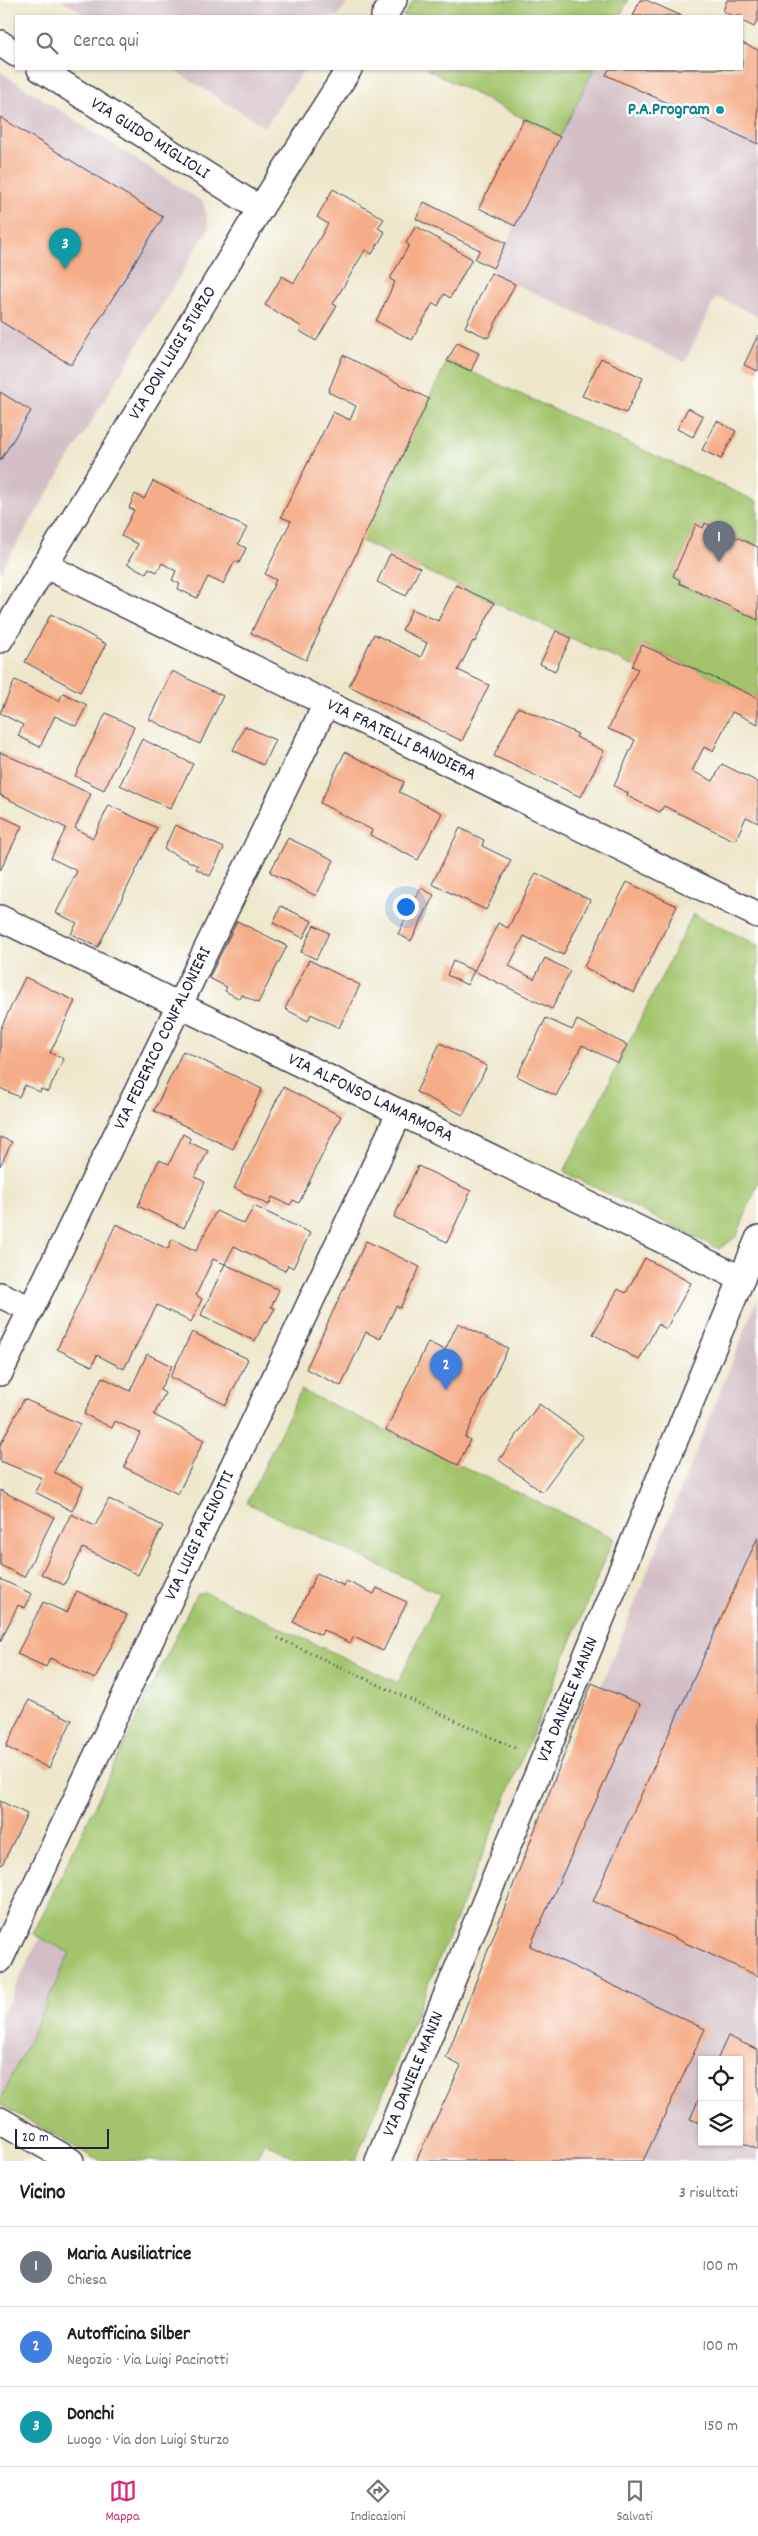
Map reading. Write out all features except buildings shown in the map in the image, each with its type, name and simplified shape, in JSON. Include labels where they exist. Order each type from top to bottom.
[{"type":"street","points":[[385,15],[394,0]]},
{"type":"street","points":[[0,43],[15,53]]},
{"type":"street","name":"VIA GUIDO MIGLIOLI","points":[[42,70],[260,209]]},
{"type":"street","name":"VIA DON LUIGI STURZO","points":[[0,640],[260,209],[348,70]]},
{"type":"street","name":"VIA FRATELLI BANDIERA","points":[[44,565],[758,915]]},
{"type":"street","name":"VIA FEDERICO CONFALONIERI","points":[[0,1373],[178,1004],[326,704]]},
{"type":"street","name":"VIA ALFONSO LAMARMORA","points":[[0,918],[742,1279]]},
{"type":"street","name":"VIA LUIGI PACINOTTI","points":[[0,1960],[400,1112]]},
{"type":"street","name":"VIA DANIELE MANIN","points":[[378,2161],[758,1239]]},
{"type":"street","points":[[0,1295],[31,1309]]},
{"type":"street","points":[[1,2123],[72,2161]]},
{"type":"path","points":[[278,1638],[543,1761]]},
{"type":"shaded area","points":[[62,0],[349,0],[339,15],[86,15]]},
{"type":"shaded area","points":[[743,43],[758,50],[758,316],[716,297],[685,362],[491,273],[593,70],[743,70]]},
{"type":"shaded area","points":[[174,70],[303,70],[265,127]]},
{"type":"shaded area","points":[[0,72],[203,202],[209,228],[0,572]]},
{"type":"shaded area","points":[[758,1298],[758,2161],[416,2161],[461,2066],[446,2058],[592,1683],[601,1687]]},
{"type":"shaded area","points":[[40,1937],[71,1952],[2,2096],[0,2095],[0,2019]]},
{"type":"green space","points":[[414,0],[628,0],[620,15],[404,15]]},
{"type":"green space","points":[[428,70],[594,70],[560,137]]},
{"type":"green space","points":[[447,361],[758,502],[758,547],[706,523],[703,528],[696,524],[673,576],[680,580],[679,584],[758,620],[758,698],[643,645],[632,666],[361,541]]},
{"type":"green space","points":[[693,914],[758,945],[758,1182],[737,1236],[719,1249],[564,1172]]},
{"type":"green space","points":[[301,1390],[614,1538],[355,2161],[300,2161],[264,2142],[255,2161],[99,2161],[0,2104],[0,2101],[70,1953],[33,1934],[196,1595],[204,1592],[398,1683],[440,1594],[247,1503]]},
{"type":"place","name":"P.A.Program","points":[[720,110]]},
{"type":"place","name":"Donchi","points":[[65,269]]},
{"type":"place","name":"Maria Ausiliatrice","points":[[719,562]]},
{"type":"place","name":"Autofficina Silber","points":[[446,1390]]}]
